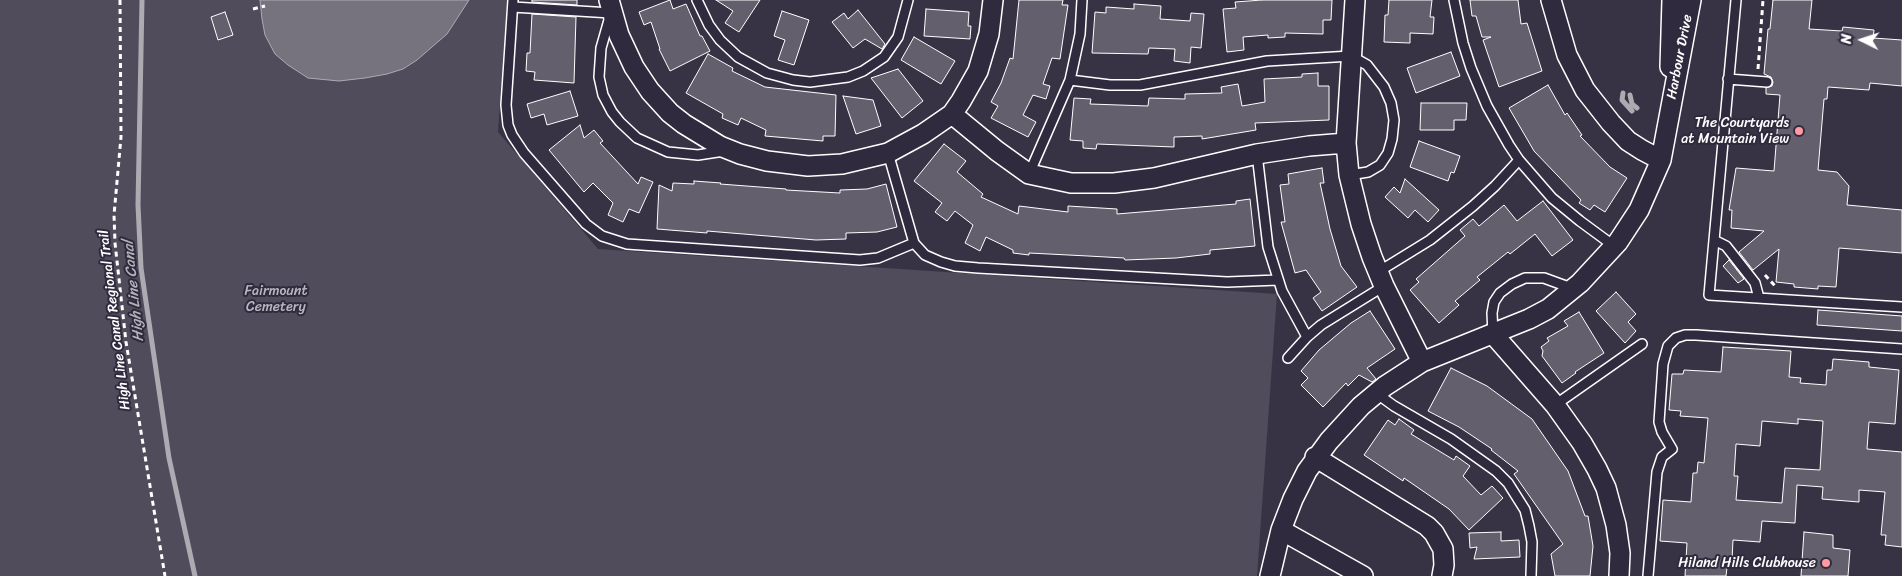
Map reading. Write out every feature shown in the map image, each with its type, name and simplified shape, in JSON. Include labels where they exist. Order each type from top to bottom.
[{"type":"street","points":[[610,6],[627,54],[650,91],[684,124],[702,136],[730,150],[767,161],[808,166],[842,164],[888,153],[918,137],[952,114],[962,101],[978,71],[989,34],[993,0]]},
{"type":"street","points":[[1355,0],[1346,143],[1349,175],[1361,224],[1381,279],[1422,362]]},
{"type":"street","points":[[1551,0],[1567,55],[1588,95],[1611,124],[1628,141],[1661,160]]},
{"type":"street","name":"Harbour Drive","points":[[1669,113],[1672,0]]},
{"type":"street","name":"Harbour Drive","points":[[1270,576],[1281,530],[1293,499],[1315,458],[1342,425],[1376,393],[1422,362],[1541,314],[1574,289],[1614,246],[1639,210],[1661,160],[1691,0]]},
{"type":"street","points":[[952,114],[997,151],[1029,174],[1071,183],[1120,182],[1162,176],[1257,154],[1309,146],[1346,143]]},
{"type":"street","points":[[1493,334],[1555,405],[1589,454],[1606,488],[1616,525],[1620,553],[1619,576]]},
{"type":"street","points":[[1315,458],[1427,526],[1434,533],[1443,549],[1444,566],[1442,576]]},
{"type":"street","points":[[1281,530],[1363,576]]},
{"type":"lane","points":[[698,0],[709,25],[720,40],[738,57],[767,73],[787,79],[810,82],[848,77],[863,71],[884,57],[898,37],[908,0]]},
{"type":"lane","points":[[1029,174],[1070,80],[1080,34],[1082,0]]},
{"type":"lane","points":[[1454,0],[1462,43],[1478,85],[1498,126],[1519,160],[1552,198],[1614,246]]},
{"type":"lane","points":[[1736,0],[1709,295],[1902,307]]},
{"type":"lane","points":[[730,150],[698,155],[668,152],[637,138],[620,122],[603,95],[599,77],[601,48],[610,6],[513,4],[506,105],[506,117],[512,135],[524,154],[593,231],[627,244],[860,260],[878,258],[914,243]]},
{"type":"lane","points":[[1070,80],[1110,85],[1140,85],[1267,61],[1351,56],[1367,65],[1379,80],[1391,103],[1394,120],[1388,153],[1380,165],[1368,172],[1349,175]]},
{"type":"lane","points":[[1728,79],[1767,82]]},
{"type":"lane","points":[[888,153],[914,243],[925,255],[941,262],[955,266],[1227,282],[1278,280]]},
{"type":"lane","points":[[1257,154],[1268,247],[1278,280],[1307,337]]},
{"type":"lane","points":[[1288,358],[1307,337],[1473,206],[1519,160]]},
{"type":"lane","points":[[1714,240],[1726,246],[1755,283],[1759,298]]},
{"type":"lane","points":[[1493,334],[1492,313],[1494,302],[1500,293],[1512,284],[1525,278],[1544,278],[1574,289]]},
{"type":"lane","points":[[1648,576],[1657,472],[1662,457],[1672,448],[1662,432],[1659,422],[1663,364],[1666,351],[1676,338],[1685,335],[1696,335],[1902,348]]},
{"type":"lane","points":[[1555,405],[1642,344]]},
{"type":"lane","points":[[1376,393],[1394,406],[1471,452],[1508,483],[1525,510],[1530,526],[1532,542],[1531,576]]},
{"type":"path","name":"High Line Canal Regional Trail","points":[[120,0],[121,130],[114,215],[116,250],[128,351],[165,576]]},
{"type":"path","points":[[1757,81],[1763,0]]},
{"type":"path","points":[[253,9],[266,6]]},
{"type":"path","points":[[1763,272],[1778,288]]},
{"type":"green space","name":"Fairmount Cemetery","points":[[0,0],[507,0],[498,132],[598,249],[1277,294],[1257,576],[0,576]]},
{"type":"shaded area","points":[[260,0],[469,0],[447,34],[417,60],[403,69],[387,74],[339,81],[308,78],[275,54],[265,35]]},
{"type":"building","points":[[532,0],[577,0],[577,5],[532,2]]},
{"type":"building","points":[[670,0],[673,9],[686,4],[700,36],[702,36],[710,51],[670,71],[659,49],[651,22],[644,25],[639,12]]},
{"type":"building","points":[[716,0],[760,0],[739,32],[725,23],[733,11]]},
{"type":"building","points":[[1019,0],[1063,0],[1062,5],[1068,5],[1060,59],[1052,58],[1043,84],[1050,86],[1046,99],[1033,95],[1023,115],[1036,122],[1028,137],[991,118],[998,106],[991,102],[1001,83],[1010,58],[1013,59]]},
{"type":"building","points":[[1332,0],[1331,20],[1323,20],[1323,34],[1285,33],[1285,37],[1268,38],[1268,35],[1243,37],[1244,50],[1227,52],[1223,9],[1236,8],[1235,2]]},
{"type":"building","points":[[1389,0],[1432,0],[1430,17],[1434,17],[1433,34],[1410,33],[1410,43],[1384,42],[1385,15],[1388,15]]},
{"type":"building","points":[[1470,0],[1518,0],[1521,24],[1527,23],[1542,71],[1499,87],[1483,40],[1491,37],[1482,37],[1476,16],[1472,16]]},
{"type":"building","name":"The Courtyards at Mountain View","points":[[1773,0],[1812,0],[1809,29],[1842,31],[1843,27],[1874,30],[1873,38],[1902,40],[1902,86],[1870,83],[1869,90],[1828,87],[1827,99],[1824,99],[1818,170],[1837,172],[1849,186],[1847,205],[1902,210],[1902,253],[1839,248],[1836,287],[1818,286],[1818,289],[1794,287],[1794,284],[1776,282],[1779,249],[1753,270],[1739,252],[1764,231],[1731,228],[1732,210],[1729,210],[1736,168],[1774,171],[1780,95],[1766,94],[1766,88],[1772,86],[1773,82],[1771,77],[1764,74]]},
{"type":"building","points":[[1134,4],[1161,6],[1160,19],[1190,21],[1191,13],[1204,14],[1201,48],[1191,47],[1190,63],[1174,61],[1175,49],[1149,48],[1148,54],[1092,53],[1095,12],[1106,13],[1106,7],[1134,9]]},
{"type":"building","points":[[926,9],[969,12],[968,26],[971,26],[970,39],[924,36]]},
{"type":"building","points":[[858,10],[885,44],[882,49],[865,39],[853,48],[832,22],[844,13],[848,19]]},
{"type":"building","points":[[782,11],[809,20],[794,65],[778,60],[785,40],[774,36]]},
{"type":"building","points":[[225,12],[233,35],[218,40],[211,17]]},
{"type":"building","points":[[532,14],[576,17],[574,83],[534,80],[535,72],[526,71],[527,53],[530,53]]},
{"type":"building","points":[[914,37],[955,61],[941,84],[901,60]]},
{"type":"building","points":[[1451,52],[1460,76],[1416,93],[1407,68]]},
{"type":"building","points":[[708,54],[733,68],[732,71],[765,87],[836,95],[835,136],[823,136],[823,141],[765,136],[766,130],[741,118],[738,125],[722,118],[723,114],[686,93]]},
{"type":"building","points":[[898,69],[923,101],[902,118],[871,78]]},
{"type":"building","points":[[1318,73],[1318,86],[1329,86],[1329,120],[1255,123],[1256,130],[1202,139],[1202,136],[1174,137],[1174,147],[1097,144],[1096,149],[1083,148],[1083,141],[1070,140],[1074,98],[1091,99],[1090,104],[1148,106],[1149,98],[1185,99],[1185,94],[1222,93],[1221,87],[1238,84],[1242,106],[1265,102],[1264,79],[1302,77],[1302,74]]},
{"type":"building","points":[[1548,85],[1565,115],[1567,113],[1582,135],[1580,136],[1610,167],[1627,178],[1605,212],[1594,205],[1590,210],[1579,203],[1581,200],[1534,151],[1509,108]]},
{"type":"building","points":[[570,91],[578,116],[547,125],[544,114],[531,118],[527,104]]},
{"type":"building","points":[[843,96],[873,100],[881,126],[856,134]]},
{"type":"building","points":[[1421,103],[1467,103],[1466,120],[1454,120],[1454,130],[1420,130]]},
{"type":"building","points":[[580,125],[584,138],[594,130],[603,141],[600,143],[638,184],[641,177],[653,182],[639,213],[629,209],[623,222],[608,215],[613,203],[593,183],[584,192],[549,150]]},
{"type":"building","points":[[1419,141],[1460,156],[1454,173],[1451,172],[1448,181],[1410,167]]},
{"type":"building","points":[[944,144],[966,161],[957,172],[983,194],[981,197],[1018,214],[1019,206],[1068,212],[1068,206],[1117,209],[1117,214],[1236,204],[1236,201],[1250,199],[1255,246],[1210,250],[1210,254],[1176,258],[1125,260],[1124,258],[1013,253],[1013,250],[986,237],[980,251],[965,243],[973,225],[955,211],[947,221],[935,212],[942,203],[914,181]]},
{"type":"building","points":[[1322,168],[1324,183],[1320,183],[1330,229],[1341,266],[1357,287],[1322,311],[1313,298],[1321,292],[1306,270],[1295,273],[1281,222],[1285,222],[1280,185],[1289,184],[1288,174]]},
{"type":"building","points":[[1405,179],[1439,210],[1428,222],[1415,210],[1408,218],[1385,197],[1394,187],[1400,193]]},
{"type":"building","points":[[694,181],[840,193],[840,190],[867,189],[886,184],[897,227],[877,232],[846,233],[846,239],[816,240],[657,229],[659,185],[672,191],[673,183],[694,184]]},
{"type":"building","points":[[1543,201],[1573,240],[1552,256],[1535,234],[1510,254],[1508,252],[1477,277],[1480,280],[1455,301],[1459,305],[1439,323],[1410,290],[1419,282],[1416,279],[1465,236],[1460,230],[1473,219],[1479,226],[1504,205],[1517,221]]},
{"type":"building","points":[[1729,260],[1744,279],[1738,283],[1723,266]]},
{"type":"building","points":[[1616,292],[1636,314],[1628,322],[1636,331],[1625,343],[1596,311]]},
{"type":"building","points":[[1818,310],[1902,316],[1902,331],[1817,325]]},
{"type":"building","points":[[1370,311],[1395,349],[1367,368],[1376,379],[1372,382],[1359,375],[1348,386],[1346,383],[1323,407],[1301,385],[1308,378],[1301,371],[1319,350],[1351,323]]},
{"type":"building","points":[[1579,312],[1604,353],[1562,383],[1542,356],[1543,351],[1541,347],[1549,341],[1547,338],[1568,326],[1564,321]]},
{"type":"building","points":[[1723,347],[1791,351],[1789,377],[1801,378],[1800,383],[1826,385],[1827,370],[1832,370],[1833,359],[1869,362],[1869,367],[1899,370],[1895,424],[1869,422],[1867,449],[1902,452],[1902,547],[1885,545],[1886,535],[1881,535],[1885,492],[1859,490],[1859,502],[1822,499],[1823,487],[1797,485],[1795,523],[1762,521],[1760,542],[1733,540],[1732,560],[1728,559],[1726,576],[1685,576],[1687,543],[1660,541],[1663,500],[1691,502],[1693,473],[1697,473],[1698,462],[1704,463],[1708,418],[1680,416],[1681,411],[1669,410],[1672,374],[1683,374],[1684,370],[1721,372]],"holes":[[[1798,419],[1823,421],[1820,470],[1785,468],[1782,503],[1736,500],[1738,476],[1734,476],[1736,444],[1760,446],[1762,421],[1798,424]]]},
{"type":"building","points":[[1451,368],[1487,386],[1532,419],[1568,471],[1585,516],[1588,516],[1593,546],[1590,576],[1555,576],[1551,554],[1563,544],[1514,474],[1518,471],[1492,449],[1459,427],[1428,411]]},
{"type":"building","points":[[1399,419],[1414,430],[1411,434],[1454,460],[1456,456],[1470,466],[1463,476],[1481,495],[1492,486],[1503,498],[1469,530],[1449,509],[1404,478],[1403,481],[1364,455],[1388,420],[1395,425]]},
{"type":"building","points":[[1501,532],[1501,541],[1519,540],[1520,557],[1474,559],[1477,547],[1470,548],[1469,533]]},
{"type":"building","name":"Hiland Hills Clubhouse","points":[[1804,532],[1833,535],[1833,548],[1850,550],[1848,576],[1801,576]]},
{"type":"waterway","name":"High Line Canal","points":[[142,0],[138,205],[141,268],[169,458],[195,576]]},
{"type":"waterway","points":[[1623,93],[1622,100],[1632,111]]},
{"type":"waterway","points":[[1630,95],[1632,104],[1637,108]]},
{"type":"place","name":"The Courtyards at Mountain View","points":[[1799,131]]},
{"type":"place","name":"Hiland Hills Clubhouse","points":[[1826,563]]}]
